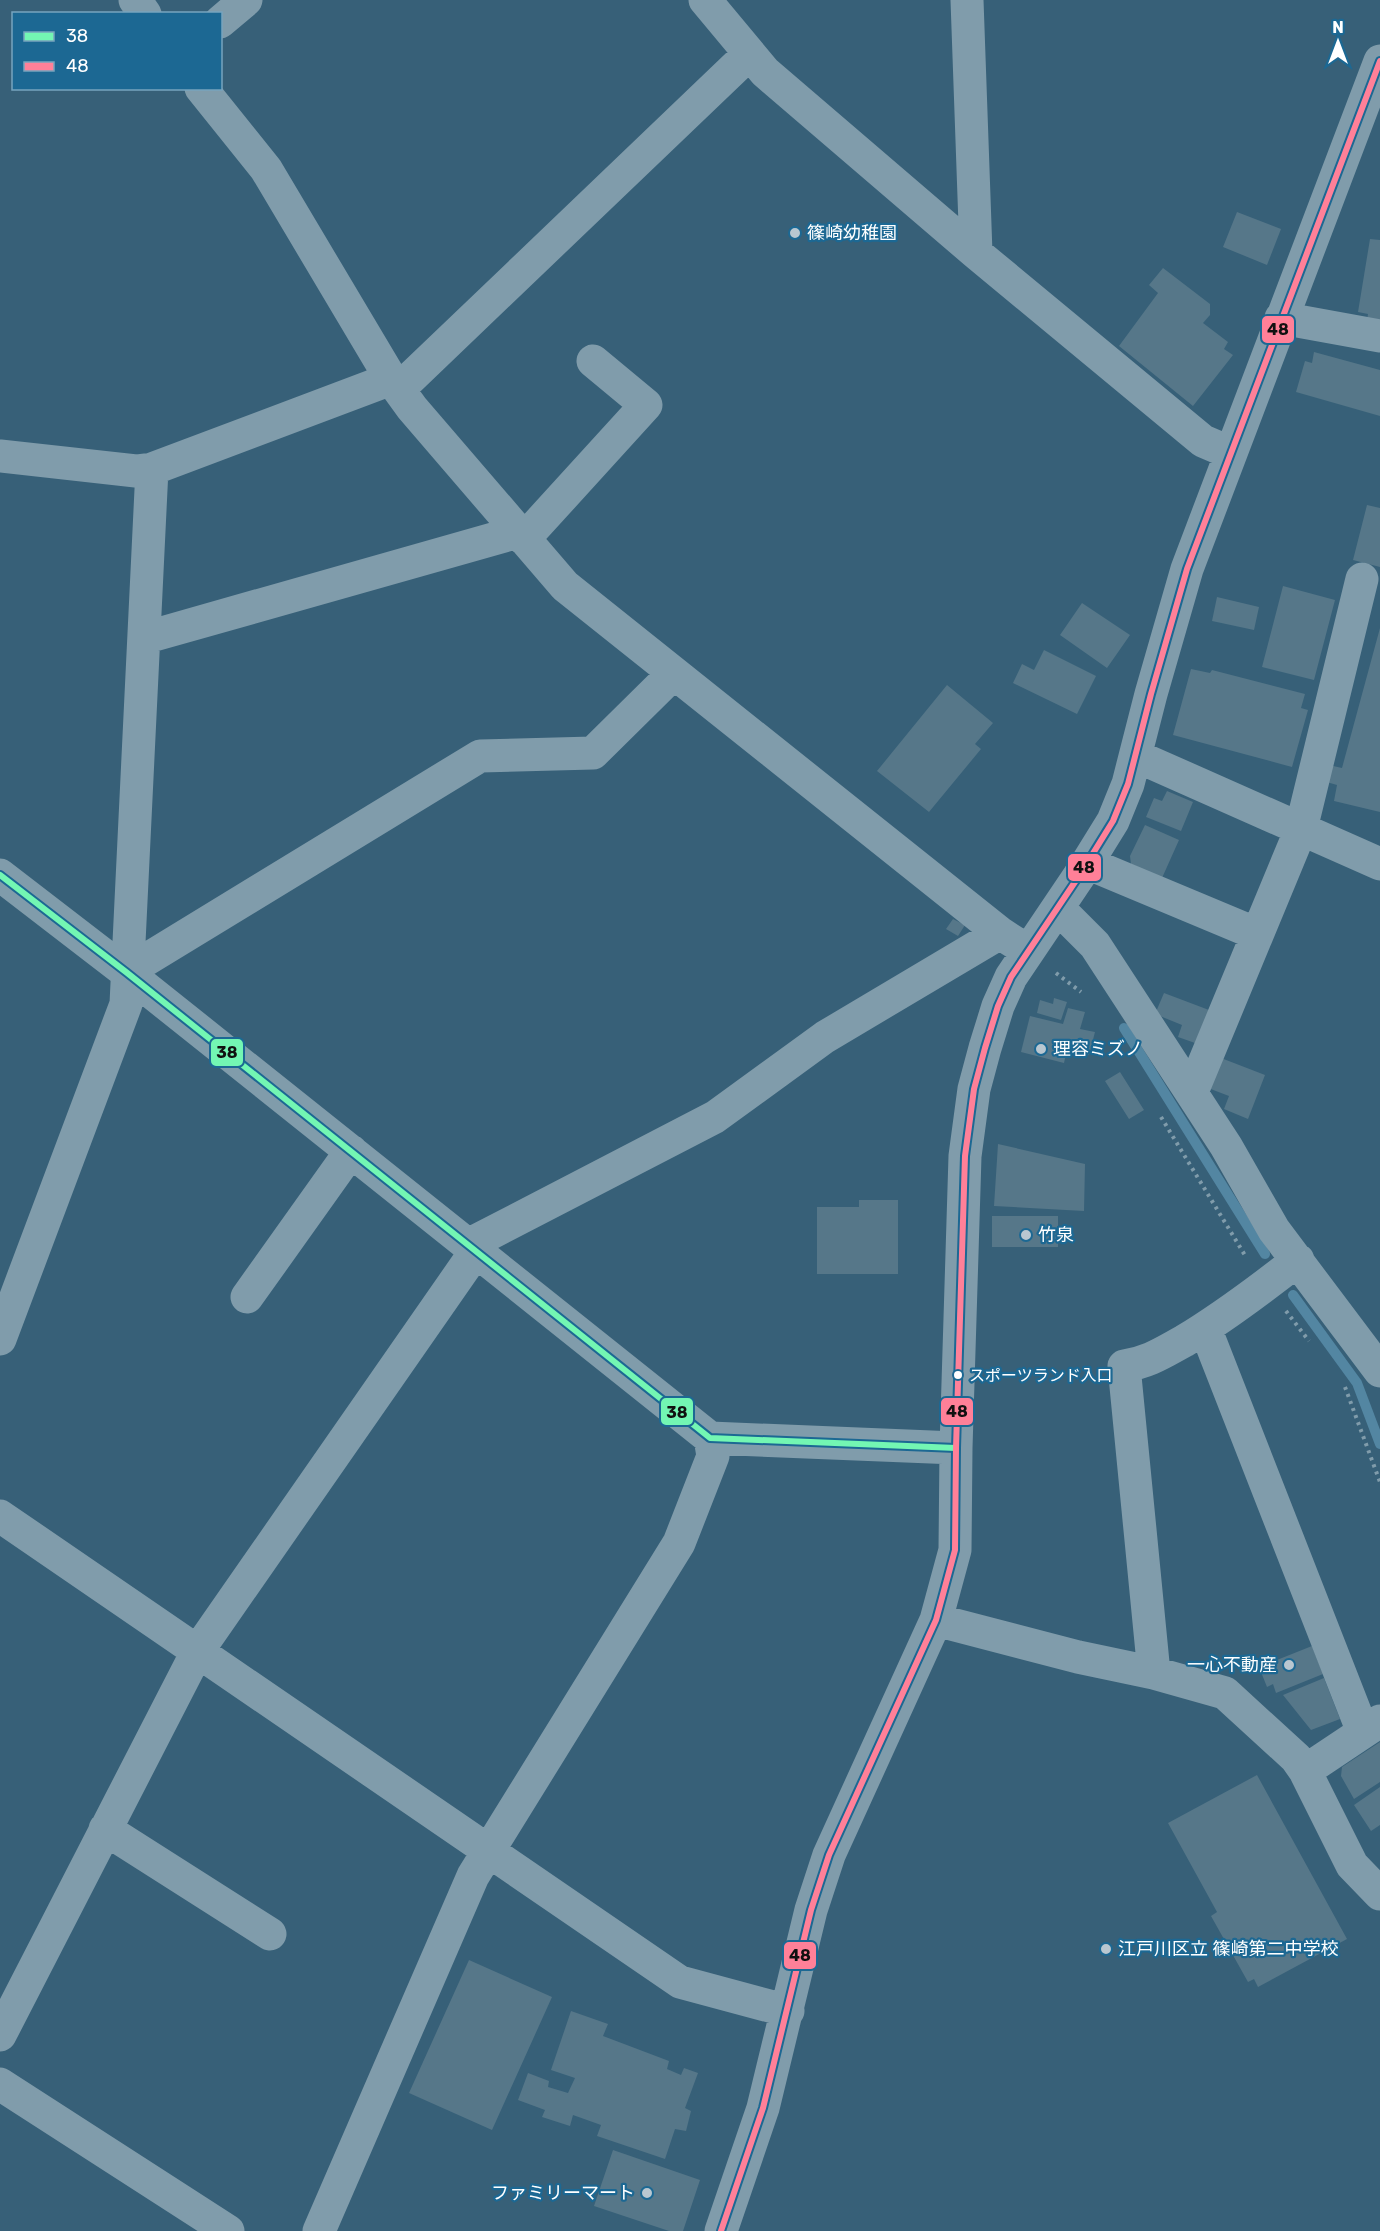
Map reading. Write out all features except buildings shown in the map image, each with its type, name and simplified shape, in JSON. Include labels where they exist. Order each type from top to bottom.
[{"type":"street","points":[[222,19],[246,0]]},
{"type":"street","points":[[705,0],[765,72],[976,253],[1203,441],[1231,453]]},
{"type":"street","points":[[967,0],[976,253]]},
{"type":"street","points":[[0,456],[136,471],[152,469],[395,384],[749,54]]},
{"type":"street","points":[[721,2231],[763,2108],[812,1910],[829,1855],[936,1620],[955,1550],[965,1156],[973,1100],[985,1048],[998,1006],[1011,977],[1113,821],[1128,784],[1187,569],[1380,61]]},
{"type":"street","points":[[203,90],[266,169],[395,384],[412,408],[565,586],[1000,933],[1028,951]]},
{"type":"street","points":[[1281,318],[1380,336]]},
{"type":"street","points":[[144,638],[521,536],[646,405],[593,362]]},
{"type":"street","points":[[0,1339],[126,1004],[152,469]]},
{"type":"street","points":[[1192,1092],[1301,828],[1362,579]]},
{"type":"street","points":[[126,972],[480,756],[593,753],[674,673]]},
{"type":"street","points":[[1136,756],[1380,864]]},
{"type":"street","points":[[1087,862],[1257,934]]},
{"type":"street","points":[[0,874],[710,1438],[956,1448]]},
{"type":"street","points":[[1058,908],[1095,945],[1226,1146],[1274,1230],[1380,1371]]},
{"type":"street","points":[[0,2035],[197,1652],[472,1248],[715,1117],[825,1036],[1000,933]]},
{"type":"street","points":[[248,1297],[351,1151]]},
{"type":"street","points":[[1154,1673],[1125,1366],[1145,1362],[1205,1328],[1249,1299],[1298,1260]]},
{"type":"street","points":[[1205,1328],[1372,1726],[1305,1771]]},
{"type":"street","points":[[319,2231],[473,1876],[678,1543],[713,1456],[710,1438]]},
{"type":"street","points":[[0,1516],[680,1982],[788,2011]]},
{"type":"street","points":[[936,1620],[1078,1658],[1154,1673],[1225,1693],[1296,1758],[1305,1771],[1352,1865],[1380,1894]]},
{"type":"street","points":[[105,1829],[270,1934]]},
{"type":"street","points":[[0,2084],[228,2231]]},
{"type":"waterway","points":[[1124,1028],[1265,1254]]},
{"type":"waterway","points":[[1293,1295],[1357,1383],[1380,1444]]},
{"type":"transit line","name":"48","points":[[721,2231],[763,2108],[811,1910],[829,1855],[936,1620],[955,1550],[965,1156],[974,1089],[985,1048],[998,1006],[1011,977],[1113,821],[1128,784],[1187,569],[1380,61]]},
{"type":"transit line","name":"38","points":[[0,875],[126,972],[710,1438],[956,1448]]},
{"type":"place","name":"篠崎幼稚園","points":[[795,233]]},
{"type":"place","name":"理容ミズノ","points":[[1041,1049]]},
{"type":"place","name":"竹泉","points":[[1026,1235]]},
{"type":"place","name":"スポーツランド入口","points":[[958,1375]]},
{"type":"place","name":"一心不動産","points":[[1289,1665]]},
{"type":"place","name":"江戸川区立 篠崎第二中学校","points":[[1106,1949]]},
{"type":"place","name":"ファミリーマート","points":[[647,2193]]}]
